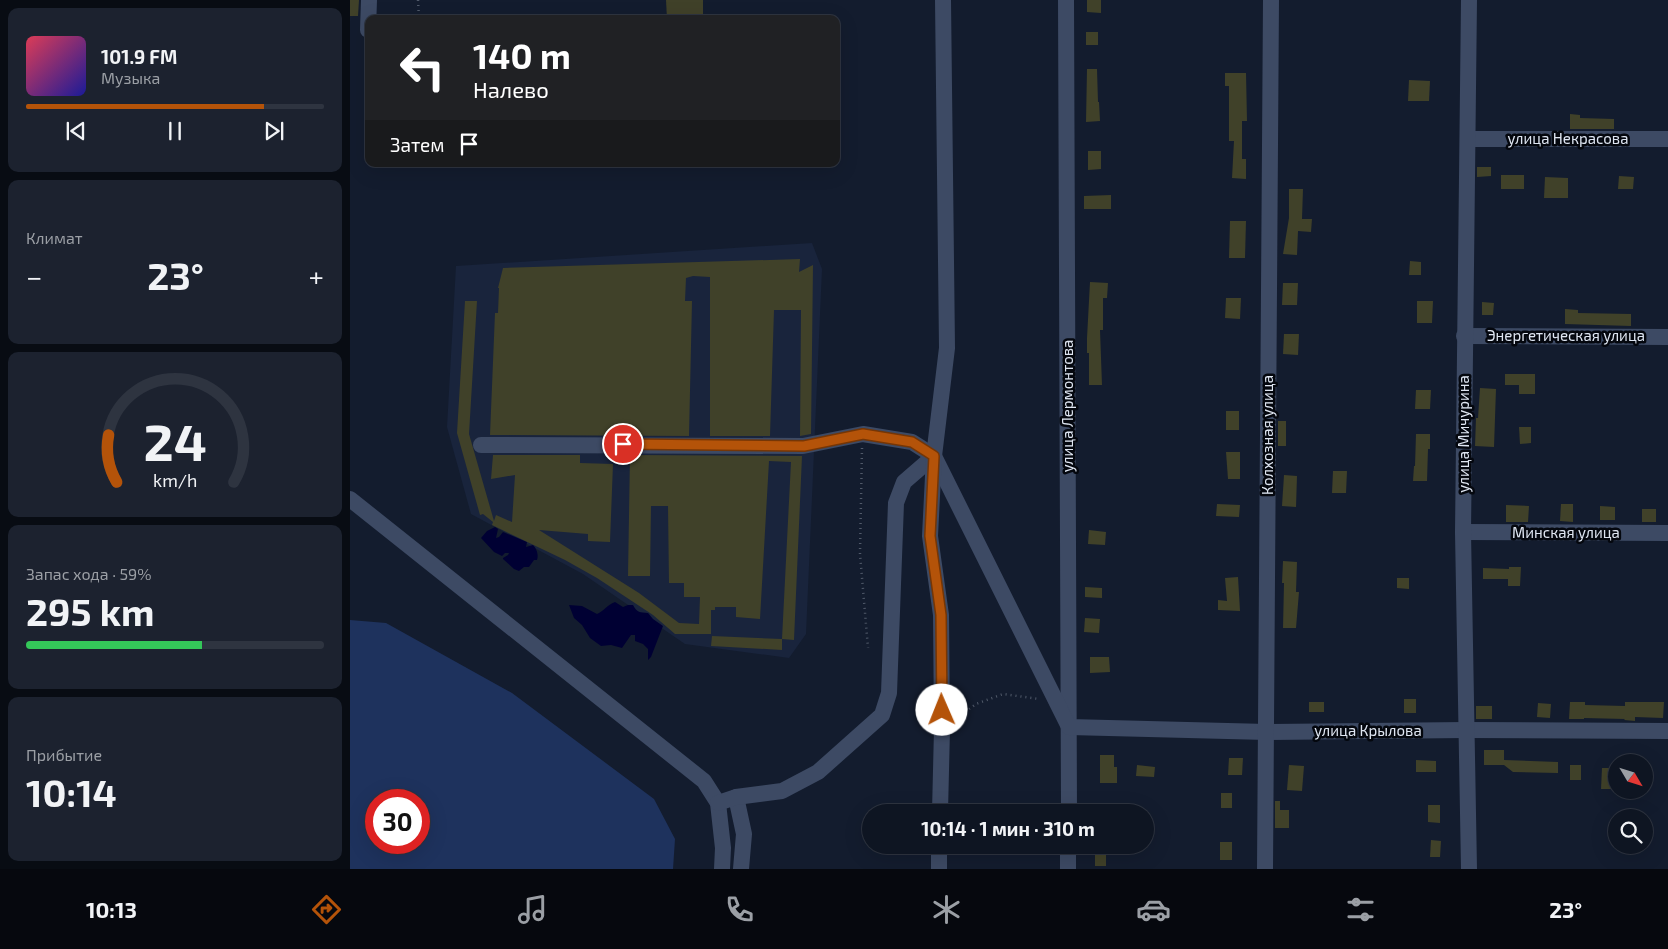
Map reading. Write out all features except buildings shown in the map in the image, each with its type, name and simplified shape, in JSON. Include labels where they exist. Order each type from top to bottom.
[{"type":"street","points":[[368,15],[369,0]]},
{"type":"street","points":[[940,804],[941,615],[930,536],[934,456],[946,348],[943,0]]},
{"type":"street","name":"улица Лермонтова","points":[[1066,0],[1068,804]]},
{"type":"street","name":"Колхозная улица","points":[[1265,869],[1272,0]]},
{"type":"street","name":"улица Мичурина","points":[[1468,869],[1463,532],[1469,0]]},
{"type":"street","name":"улица Некрасова","points":[[1468,139],[1668,139]]},
{"type":"street","name":"Энергетическая улица","points":[[1464,336],[1668,336]]},
{"type":"street","points":[[481,445],[804,446],[863,434],[912,442],[934,456],[1069,727]]},
{"type":"street","points":[[718,803],[736,797],[782,791],[818,772],[882,715],[889,693],[896,503],[904,482],[934,456]]},
{"type":"street","points":[[350,499],[704,781],[718,803],[723,848],[722,869]]},
{"type":"street","name":"Минская улица","points":[[1463,532],[1668,533]]},
{"type":"street","name":"улица Крылова","points":[[1069,727],[1266,732],[1466,730],[1668,731]]},
{"type":"street","points":[[736,797],[744,834],[741,869]]},
{"type":"street","points":[[938,869],[939,854]]},
{"type":"street","points":[[1068,854],[1068,869]]},
{"type":"path","points":[[418,0],[419,15]]},
{"type":"path","points":[[863,434],[860,554],[868,648]]},
{"type":"path","points":[[942,729],[976,704],[1003,694],[1056,700]]},
{"type":"shaded area","points":[[812,243],[822,269],[806,634],[789,658],[685,644],[583,574],[471,514],[447,427],[456,266]]},
{"type":"shaded area","points":[[495,527],[498,529],[496,538],[503,532],[527,542],[526,547],[533,545],[537,551],[537,560],[534,560],[529,567],[524,567],[519,571],[514,569],[503,559],[509,553],[505,553],[502,556],[494,552],[481,538],[487,531]]},
{"type":"shaded area","points":[[615,602],[623,607],[633,605],[637,611],[648,613],[663,626],[651,657],[648,660],[648,649],[643,644],[635,641],[635,635],[631,635],[622,648],[611,645],[601,646],[590,638],[582,625],[574,618],[569,605],[582,606],[597,614]]},
{"type":"shaded area","points":[[350,620],[386,623],[512,693],[654,799],[675,839],[673,869],[350,869]]},
{"type":"route","points":[[623,444],[804,446],[863,434],[912,442],[934,456],[930,536],[941,615],[942,710]]}]
